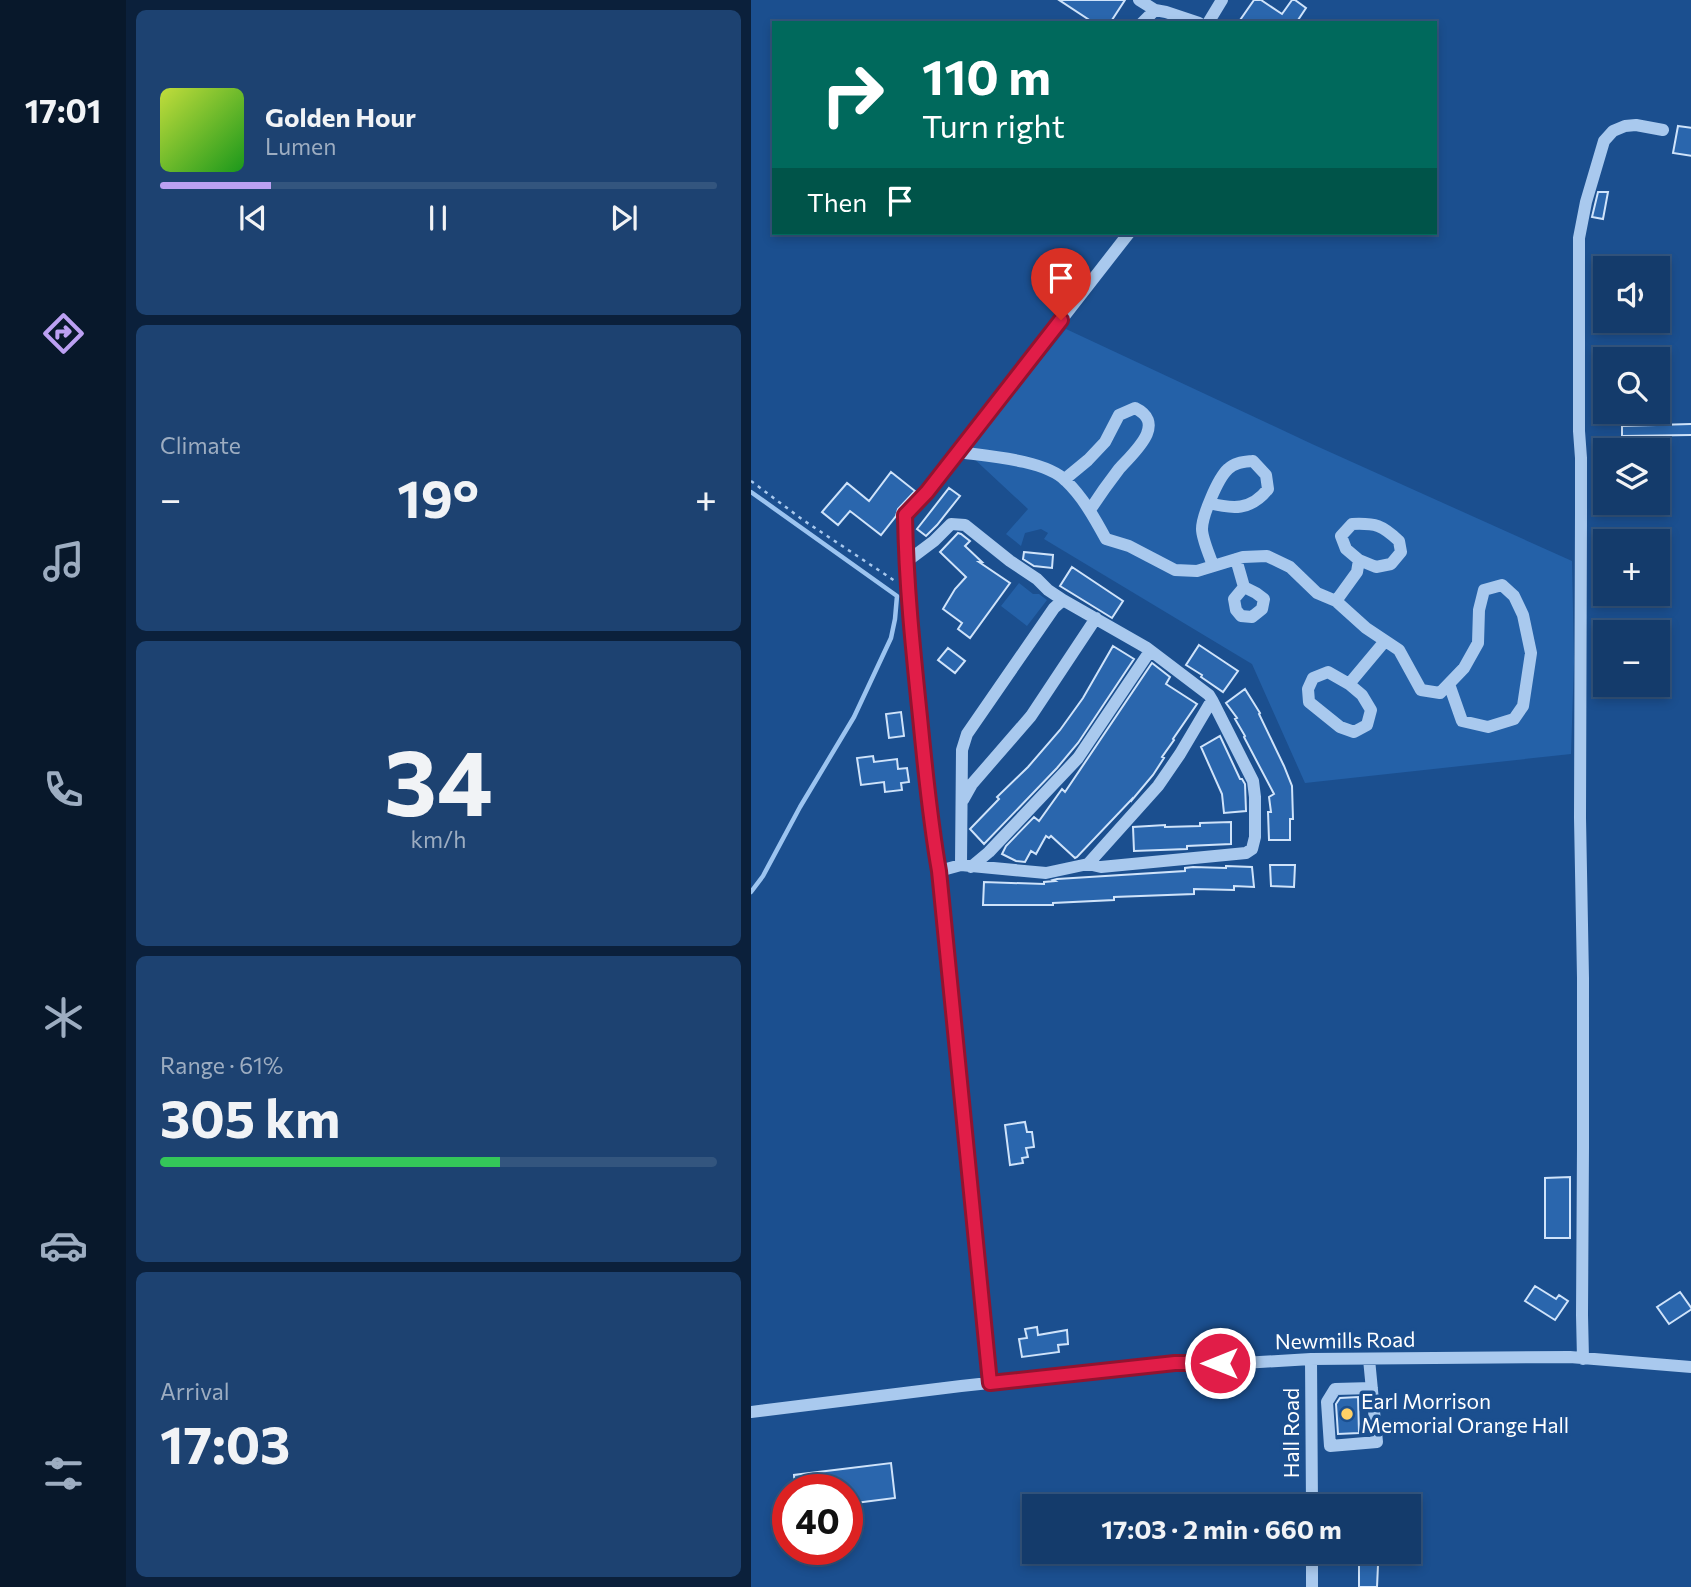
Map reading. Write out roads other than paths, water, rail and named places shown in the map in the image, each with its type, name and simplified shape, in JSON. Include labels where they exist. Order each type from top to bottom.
[{"type":"street","points":[[1139,0],[1155,10],[1193,21]]},
{"type":"street","points":[[1209,21],[1222,0]]},
{"type":"street","points":[[1144,21],[1155,10]]},
{"type":"street","points":[[1583,1359],[1579,238],[1586,202],[1604,141],[1613,131],[1625,126],[1636,125],[1663,130]]},
{"type":"street","points":[[990,1383],[939,871],[930,822],[908,589],[905,515],[927,492],[1127,235]]},
{"type":"street","points":[[1065,479],[1105,442],[1119,415],[1135,408],[1143,412],[1149,425],[1146,439],[1118,471],[1090,510]]},
{"type":"street","points":[[958,452],[1035,464],[1065,479],[1090,510],[1106,539],[1129,546],[1175,570],[1197,571],[1236,559],[1267,556],[1290,567],[1317,593],[1336,601],[1366,628],[1399,650],[1421,690],[1440,693],[1464,668],[1478,643],[1479,610],[1484,590],[1502,585],[1514,596],[1523,615],[1531,653],[1523,706],[1514,719],[1488,727],[1462,721],[1449,684]]},
{"type":"street","points":[[1209,503],[1227,508],[1243,507],[1261,498],[1268,489],[1265,475],[1253,461],[1239,462],[1227,469],[1209,503],[1202,530],[1213,566]]},
{"type":"street","points":[[1372,523],[1389,531],[1399,541],[1401,552],[1391,564],[1376,567],[1359,560],[1345,549],[1341,536],[1352,524],[1372,523]]},
{"type":"street","points":[[906,562],[951,524],[965,525],[1048,590],[1150,651],[1203,689],[1212,700],[1253,781],[1256,797],[1255,837],[1252,849],[1246,853],[1101,867],[1088,864],[1046,873],[966,866],[939,871]]},
{"type":"street","points":[[1236,559],[1244,587]]},
{"type":"street","points":[[1336,601],[1357,572],[1359,560]]},
{"type":"street","points":[[966,866],[962,750],[967,734],[1054,608],[1063,600]]},
{"type":"street","points":[[962,803],[972,784],[1032,716],[1096,618]]},
{"type":"street","points":[[1349,684],[1385,640]]},
{"type":"street","points":[[966,866],[989,852],[1078,758],[1150,651]]},
{"type":"street","points":[[1328,672],[1349,684],[1362,695],[1371,710],[1367,725],[1354,733],[1340,727],[1309,702],[1308,690],[1313,678],[1328,672]]},
{"type":"street","points":[[1088,864],[1158,786],[1212,700]]},
{"type":"street","name":"Newmills Road","points":[[751,1412],[1175,1363],[1569,1357],[1691,1367]]},
{"type":"street","name":"Hall Road","points":[[1311,1359],[1312,1494]]},
{"type":"street","points":[[1369,1359],[1372,1388],[1377,1442],[1330,1446],[1327,1402],[1335,1389],[1372,1388]]},
{"type":"street","points":[[1312,1564],[1312,1587]]},
{"type":"waterway","points":[[751,492],[897,596],[891,638],[854,717],[800,807],[763,876],[751,892]]},
{"type":"place","name":"Earl Morrison Memorial Orange Hall","points":[[1347,1414]]}]
